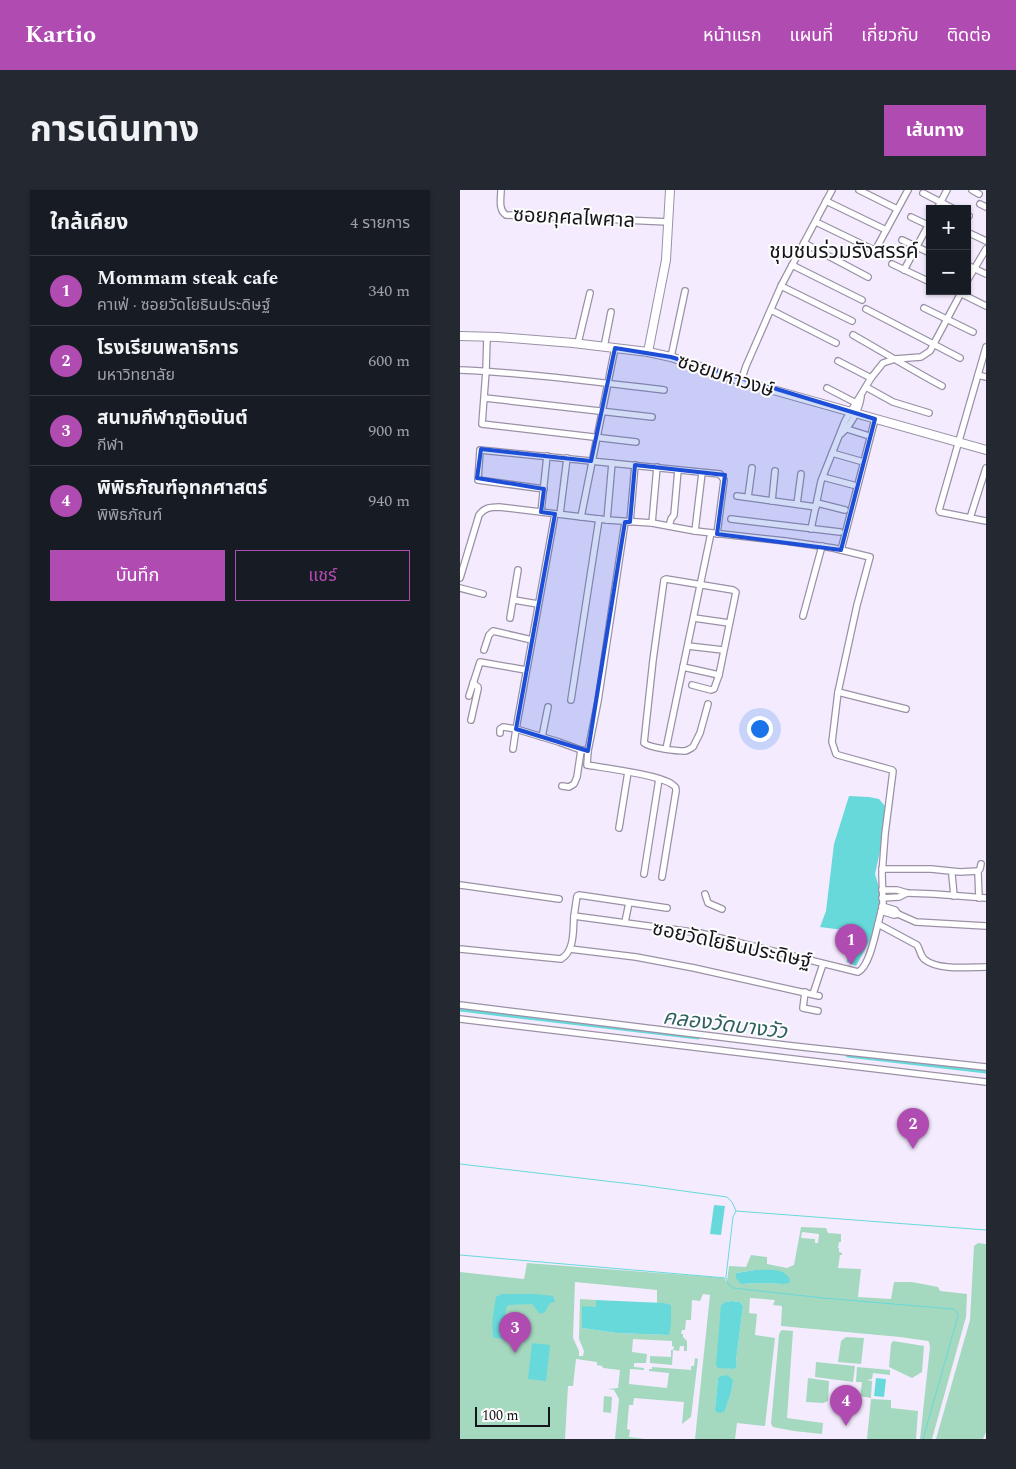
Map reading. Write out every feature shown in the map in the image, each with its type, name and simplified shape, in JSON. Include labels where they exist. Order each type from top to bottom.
[{"type":"street","name":"ซอยกุศลไพศาล","points":[[501,190],[501,210],[506,215],[669,222]]},
{"type":"street","points":[[648,352],[666,260],[670,190]]},
{"type":"street","points":[[741,381],[781,286],[832,190]]},
{"type":"street","points":[[858,190],[897,209]]},
{"type":"street","points":[[816,222],[874,250],[908,190]]},
{"type":"street","points":[[939,205],[947,190]]},
{"type":"street","points":[[972,190],[980,194]]},
{"type":"street","points":[[923,193],[947,205]]},
{"type":"street","points":[[826,201],[886,230]]},
{"type":"street","points":[[911,217],[926,224]]},
{"type":"street","points":[[904,270],[926,230]]},
{"type":"street","points":[[971,234],[986,242]]},
{"type":"street","points":[[902,240],[926,251]]},
{"type":"street","points":[[804,243],[868,277]]},
{"type":"street","points":[[971,274],[986,249]]},
{"type":"street","points":[[892,264],[926,280]]},
{"type":"street","points":[[792,265],[862,300]]},
{"type":"street","points":[[971,267],[986,274]]},
{"type":"street","points":[[781,286],[852,321]]},
{"type":"street","points":[[671,357],[685,291]]},
{"type":"street","points":[[578,344],[590,293]]},
{"type":"street","points":[[811,529],[823,477],[832,453],[853,413],[856,403],[871,378],[883,363],[895,359],[920,357],[930,352],[958,295]]},
{"type":"street","points":[[965,295],[986,306]]},
{"type":"street","points":[[924,308],[973,332]]},
{"type":"street","points":[[866,309],[960,358]]},
{"type":"street","points":[[771,310],[836,343]]},
{"type":"street","points":[[604,347],[611,312]]},
{"type":"street","points":[[853,335],[942,386]]},
{"type":"street","name":"ซอยมหาวงษ์","points":[[460,336],[498,337],[648,352],[671,357],[741,381],[986,450]]},
{"type":"street","points":[[487,337],[485,398],[482,424],[636,442]]},
{"type":"street","points":[[986,347],[940,511],[986,522]]},
{"type":"street","points":[[581,517],[614,348]]},
{"type":"street","points":[[838,361],[871,378]]},
{"type":"street","points":[[460,370],[486,371],[664,390]]},
{"type":"street","points":[[978,375],[986,377]]},
{"type":"street","points":[[866,387],[892,402],[929,414]]},
{"type":"street","points":[[827,388],[856,403]]},
{"type":"street","points":[[853,413],[859,407],[861,396]]},
{"type":"street","points":[[485,398],[652,417]]},
{"type":"street","points":[[841,550],[875,419]]},
{"type":"street","points":[[843,430],[866,435]]},
{"type":"street","points":[[544,489],[479,481],[477,478],[479,451],[482,449],[720,474],[724,480],[714,533],[700,584],[666,749]]},
{"type":"street","points":[[832,453],[860,461]]},
{"type":"street","points":[[541,512],[547,456]]},
{"type":"street","points":[[513,749],[538,604],[558,514],[567,458]]},
{"type":"street","points":[[607,520],[612,463]]},
{"type":"street","points":[[562,786],[569,787],[574,784],[577,777],[598,701],[636,465]]},
{"type":"street","points":[[652,523],[657,467]]},
{"type":"street","points":[[748,497],[752,468]]},
{"type":"street","points":[[970,518],[986,468]]},
{"type":"street","points":[[669,526],[674,515],[678,470]]},
{"type":"street","points":[[772,501],[775,471]]},
{"type":"street","points":[[695,531],[702,473]]},
{"type":"street","points":[[797,504],[801,474]]},
{"type":"street","points":[[823,477],[852,485]]},
{"type":"street","points":[[737,496],[845,510]]},
{"type":"street","points":[[460,578],[479,515],[490,507],[652,523],[695,531],[822,546],[870,557],[857,605],[838,692],[832,742],[836,754],[840,756],[892,770],[893,772],[882,869],[882,909],[878,924],[917,945],[922,957],[933,964],[950,967],[986,967]]},
{"type":"street","points":[[571,700],[599,519]]},
{"type":"street","points":[[731,519],[840,532]]},
{"type":"street","points":[[803,616],[822,546]]},
{"type":"street","points":[[510,618],[518,570]]},
{"type":"street","points":[[692,685],[714,689],[719,675],[735,591],[668,578],[664,580],[652,660],[643,741],[647,745],[666,749],[685,750],[693,747],[700,733],[708,704]]},
{"type":"street","points":[[460,588],[483,594]]},
{"type":"street","points":[[514,600],[538,604]]},
{"type":"street","points":[[694,618],[729,623]]},
{"type":"street","points":[[484,650],[489,635],[493,631],[532,640]]},
{"type":"street","points":[[688,646],[723,650]]},
{"type":"street","points":[[469,696],[480,662],[526,670]]},
{"type":"street","points":[[684,667],[719,675]]},
{"type":"street","points":[[471,720],[478,690],[478,687],[473,683]]},
{"type":"street","points":[[838,692],[906,709]]},
{"type":"street","points":[[542,737],[548,707]]},
{"type":"street","points":[[500,733],[500,729],[503,727],[516,729],[584,751]]},
{"type":"street","points":[[584,751],[587,765],[659,778],[675,786],[676,792],[662,877]]},
{"type":"street","points":[[619,828],[628,772]]},
{"type":"street","points":[[644,874],[659,778]]},
{"type":"street","points":[[882,869],[931,869],[960,872],[978,870],[981,864]]},
{"type":"street","points":[[978,874],[979,898]]},
{"type":"street","points":[[952,875],[954,896]]},
{"type":"street","points":[[460,884],[559,899]]},
{"type":"street","points":[[882,890],[986,898]]},
{"type":"street","points":[[882,898],[899,897],[906,893]]},
{"type":"street","points":[[705,894],[708,904],[722,909]]},
{"type":"street","points":[[460,948],[559,958],[565,956],[570,949],[578,895],[667,908]]},
{"type":"street","points":[[625,922],[629,903]]},
{"type":"street","points":[[882,909],[895,910],[898,914],[916,922],[986,926]]},
{"type":"street","name":"ซอยวัดโยธินประดิษฐ์","points":[[574,916],[700,933],[858,972],[861,972],[872,946],[878,924]]},
{"type":"street","points":[[570,949],[636,957],[816,995],[823,964]]},
{"type":"street","points":[[805,992],[803,1008],[818,1011]]},
{"type":"street","points":[[460,1005],[986,1068]]},
{"type":"street","points":[[460,1019],[986,1082]]},
{"type":"highlighted area","points":[[615,348],[671,357],[875,419],[841,550],[717,534],[725,475],[635,465],[630,522],[625,522],[588,751],[516,729],[555,514],[541,512],[544,489],[477,478],[481,449],[591,461]]},
{"type":"shaded area","points":[[849,796],[879,799],[885,806],[884,833],[875,874],[881,894],[875,931],[856,966],[847,962],[847,936],[843,930],[820,927],[826,911],[834,844]]},
{"type":"shaded area","points":[[714,1205],[725,1206],[721,1235],[710,1234]]},
{"type":"shaded area","points":[[801,1227],[826,1228],[828,1233],[841,1234],[841,1242],[839,1242],[838,1248],[842,1255],[840,1255],[838,1268],[861,1269],[858,1297],[891,1299],[894,1282],[912,1282],[938,1287],[940,1291],[967,1294],[966,1317],[932,1439],[920,1439],[930,1347],[928,1341],[781,1326],[782,1306],[773,1305],[775,1300],[750,1298],[749,1313],[757,1314],[755,1335],[775,1338],[765,1426],[737,1423],[735,1439],[695,1439],[710,1295],[703,1294],[700,1301],[692,1300],[691,1320],[686,1320],[685,1330],[682,1330],[681,1334],[683,1334],[687,1341],[687,1351],[684,1351],[684,1346],[680,1346],[679,1351],[673,1350],[672,1341],[633,1339],[632,1352],[647,1354],[646,1363],[634,1363],[634,1367],[644,1368],[644,1370],[630,1369],[629,1384],[667,1388],[669,1373],[649,1371],[649,1369],[652,1369],[652,1367],[691,1370],[691,1366],[694,1366],[695,1358],[698,1359],[691,1417],[682,1424],[684,1402],[634,1398],[633,1405],[629,1405],[627,1429],[630,1430],[629,1437],[645,1439],[615,1439],[619,1399],[614,1390],[608,1389],[618,1388],[620,1370],[603,1368],[597,1365],[597,1362],[576,1359],[573,1386],[568,1386],[565,1439],[460,1439],[460,1272],[524,1279],[527,1263],[724,1278],[727,1282],[729,1266],[746,1267],[751,1255],[767,1257],[767,1264],[787,1268],[794,1265]],"holes":[[[802,1232],[819,1234],[818,1243],[815,1243],[815,1239],[801,1238]],[[755,1270],[784,1284],[741,1284],[736,1273]],[[575,1282],[657,1290],[657,1303],[665,1303],[669,1335],[616,1333],[582,1328],[596,1307],[596,1300],[580,1299],[579,1339],[584,1351],[583,1356],[579,1356],[579,1351],[573,1338]],[[731,1301],[740,1302],[743,1306],[736,1361],[737,1367],[734,1369],[725,1368],[721,1305]],[[718,1378],[733,1380],[725,1411],[715,1409]]]},
{"type":"shaded area","points":[[978,1243],[986,1244],[986,1432],[983,1439],[936,1439],[970,1320],[974,1246]]},
{"type":"shaded area","points":[[755,1270],[780,1271],[788,1276],[789,1283],[741,1284],[736,1278],[736,1273]]},
{"type":"shaded area","points":[[501,1294],[553,1296],[555,1302],[550,1303],[545,1312],[540,1314],[532,1304],[508,1305],[505,1315],[508,1328],[510,1331],[520,1330],[524,1334],[523,1338],[519,1340],[494,1338],[492,1328],[493,1313],[496,1297]]},
{"type":"shaded area","points":[[596,1300],[664,1303],[671,1305],[669,1335],[616,1333],[582,1328],[582,1306],[596,1307]]},
{"type":"shaded area","points":[[731,1301],[740,1302],[743,1306],[736,1361],[737,1367],[734,1369],[718,1368],[716,1365],[721,1305]]},
{"type":"shaded area","points":[[782,1330],[793,1331],[787,1418],[823,1423],[822,1434],[773,1427],[771,1424],[779,1335]]},
{"type":"shaded area","points":[[846,1337],[864,1338],[861,1364],[838,1362],[841,1341]]},
{"type":"shaded area","points":[[893,1341],[924,1346],[922,1372],[912,1378],[889,1367],[891,1344]]},
{"type":"shaded area","points":[[532,1343],[550,1345],[546,1381],[528,1379]]},
{"type":"shaded area","points":[[671,1350],[673,1350],[672,1365],[650,1363],[650,1356],[671,1357]]},
{"type":"shaded area","points":[[816,1362],[855,1366],[853,1382],[815,1377]]},
{"type":"shaded area","points":[[857,1367],[890,1370],[890,1375],[873,1373],[872,1379],[867,1380],[872,1381],[871,1398],[860,1396],[862,1382],[856,1382]]},
{"type":"shaded area","points":[[727,1375],[733,1380],[732,1388],[725,1411],[720,1413],[716,1412],[715,1409],[718,1378]]},
{"type":"shaded area","points":[[808,1378],[829,1381],[828,1401],[823,1403],[806,1402]]},
{"type":"shaded area","points":[[876,1378],[886,1379],[884,1397],[874,1396]]},
{"type":"shaded area","points":[[604,1396],[612,1397],[611,1413],[603,1412]]},
{"type":"shaded area","points":[[871,1399],[891,1400],[891,1408],[918,1411],[916,1439],[867,1439]]},
{"type":"waterway","name":"คลองวัดบางวัว","points":[[460,1009],[698,1037]]},
{"type":"waterway","name":"คลองวัดบางวัว","points":[[848,1055],[986,1071]]},
{"type":"waterway","points":[[460,1164],[727,1197],[732,1202],[736,1211],[986,1230]]},
{"type":"waterway","points":[[726,1277],[733,1217],[736,1211]]},
{"type":"waterway","points":[[460,1255],[726,1278],[729,1285],[733,1288],[953,1309],[957,1312],[958,1316],[923,1439]]},
{"type":"place","name":"Mommam steak cafe","points":[[851,965]]},
{"type":"place","name":"โรงเรียนพลาธิการ","points":[[913,1149]]},
{"type":"place","name":"สนามกีฬาภูติอนันต์","points":[[515,1353]]},
{"type":"place","name":"พิพิธภัณฑ์อุทกศาสตร์","points":[[846,1426]]},
{"type":"district","name":"ชุมชนร่วมรังสรรค์","points":[[844,251]]}]
